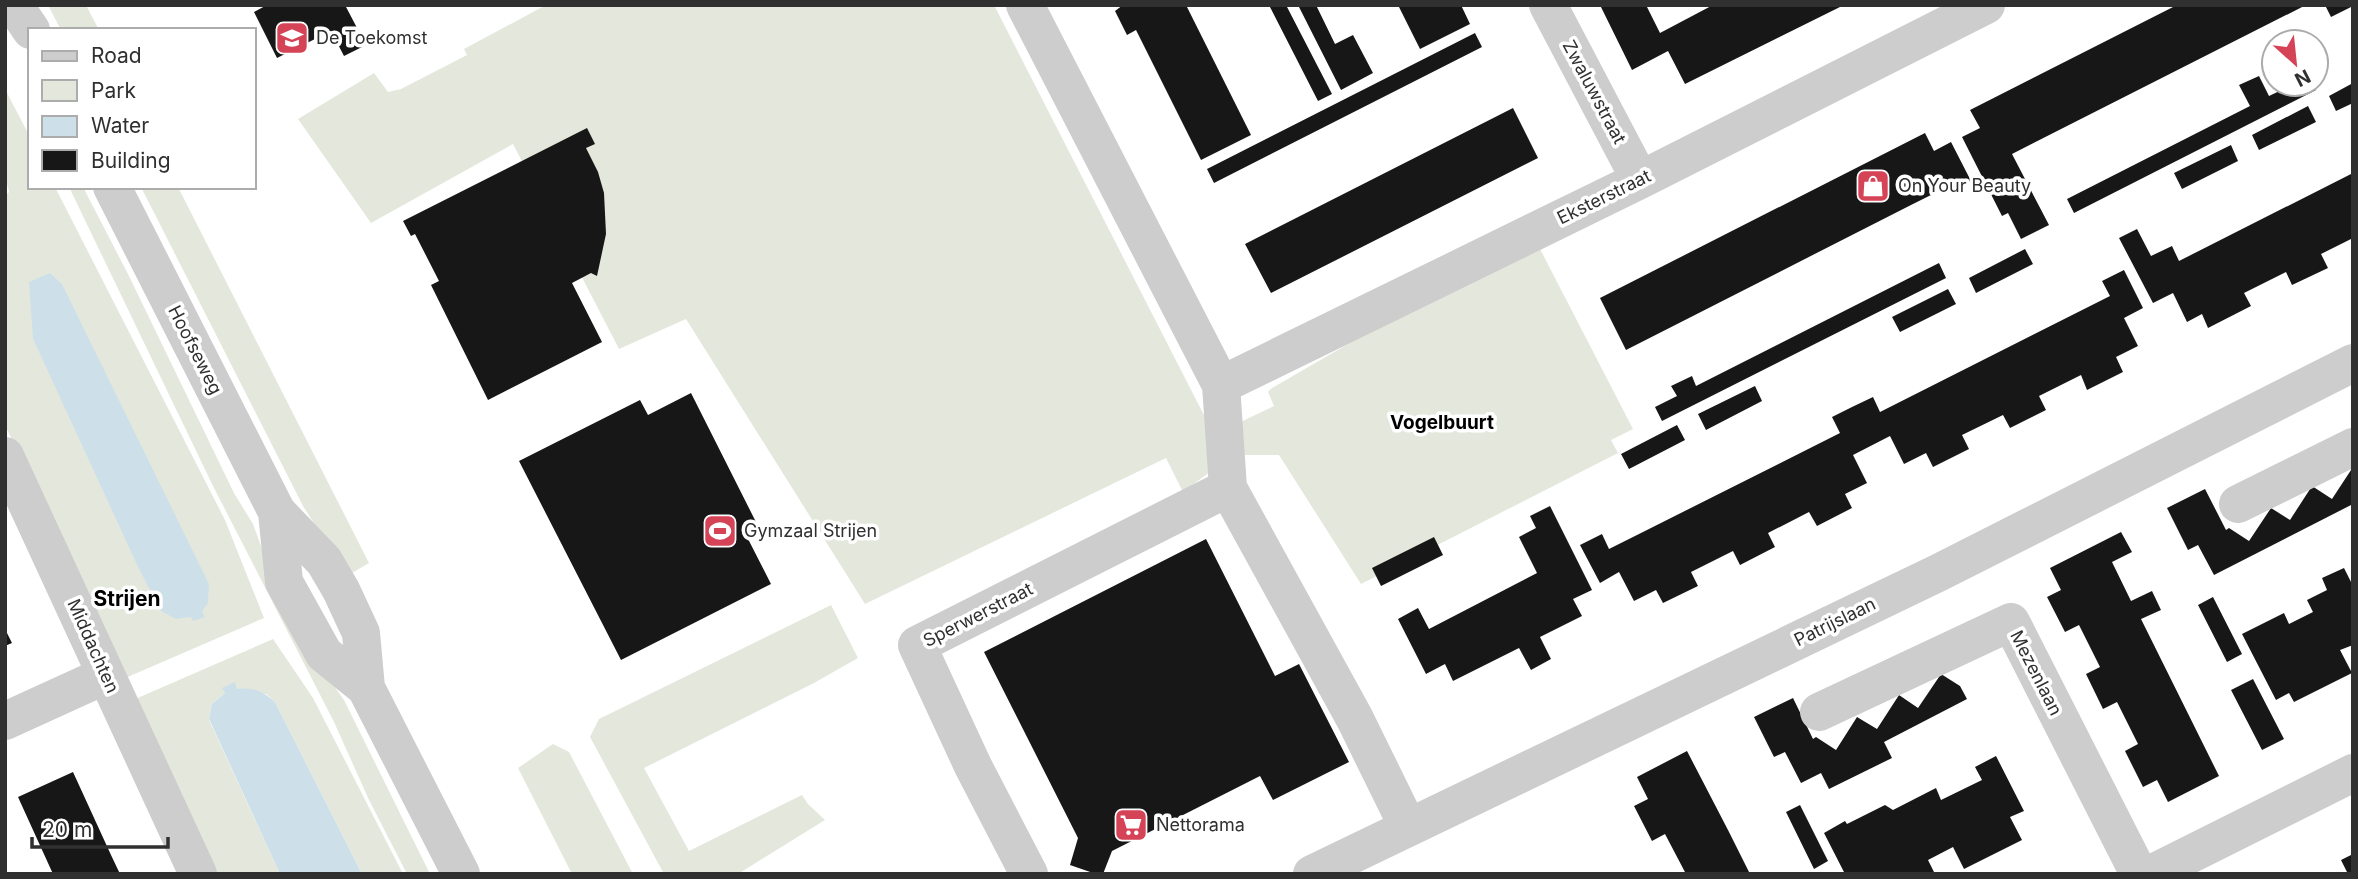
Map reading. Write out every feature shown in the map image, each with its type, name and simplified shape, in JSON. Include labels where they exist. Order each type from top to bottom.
[{"type":"street","points":[[1025,5],[1221,385],[1228,488],[1355,719],[1408,827]]},
{"type":"street","name":"Zwaluwstraat","points":[[1548,5],[1640,180]]},
{"type":"street","name":"Eksterstraat","points":[[1221,385],[1640,180],[1986,5]]},
{"type":"street","name":"Hoofseweg","points":[[113,189],[277,512],[324,561],[341,590],[360,633],[366,688],[461,874]]},
{"type":"street","name":"Patrijslaan","points":[[1312,874],[1938,573],[2353,363]]},
{"type":"street","points":[[2238,504],[2353,447]]},
{"type":"street","name":"Middachten","points":[[5,456],[198,874]]},
{"type":"street","name":"Sperwerstraat","points":[[1029,874],[917,645],[1228,488]]},
{"type":"street","name":"Mezenlaan","points":[[1819,712],[2011,622],[2139,874]]},
{"type":"street","points":[[5,721],[106,675]]},
{"type":"street","points":[[2151,874],[2353,773]]},
{"type":"green space","points":[[48,5],[86,5],[98,28],[60,28]]},
{"type":"green space","points":[[546,5],[994,5],[1207,421],[1211,436],[1274,406],[1268,392],[1272,388],[1393,318],[1539,247],[1633,429],[1611,440],[1618,453],[1361,584],[1279,455],[1216,455],[1218,466],[1183,492],[1166,458],[865,604],[686,319],[619,349],[513,144],[371,223],[298,119],[374,73],[388,92],[401,89],[467,55],[464,49]]},
{"type":"green space","points":[[5,89],[28,133],[28,189],[56,189],[225,520],[264,618],[123,679],[5,425],[5,196],[9,192],[5,175]]},
{"type":"green space","points":[[70,189],[84,189],[234,493],[253,524],[272,576],[312,654],[344,700],[430,874],[407,874],[369,800],[334,722],[213,486]]},
{"type":"green space","points":[[142,189],[179,189],[369,563],[347,576],[303,506]]},
{"type":"green space","points":[[831,605],[858,658],[814,683],[644,768],[689,851],[802,795],[825,820],[738,874],[664,874],[590,737],[599,719]]},
{"type":"green space","points":[[273,639],[313,698],[403,874],[362,874],[275,702],[266,694],[225,693],[212,704],[209,720],[280,874],[213,874],[133,700]]},
{"type":"green space","points":[[553,744],[569,752],[633,874],[572,874],[518,768]]},
{"type":"water","points":[[50,273],[62,284],[209,584],[208,603],[202,611],[205,617],[193,621],[191,617],[176,619],[161,611],[33,339],[29,282]]},
{"type":"water","points":[[235,682],[237,689],[258,691],[275,702],[362,874],[280,874],[209,719],[212,704],[225,693],[222,688]]},
{"type":"building","name":"De Toekomst","points":[[267,5],[345,5],[366,45],[344,56],[331,31],[277,58],[254,12]]},
{"type":"building","points":[[1123,5],[1186,5],[1251,135],[1201,160],[1136,30],[1127,35],[1115,11]]},
{"type":"building","points":[[1269,5],[1286,5],[1332,94],[1318,101]]},
{"type":"building","points":[[1298,5],[1316,5],[1335,44],[1353,35],[1373,73],[1341,90]]},
{"type":"building","points":[[1398,5],[1461,5],[1470,24],[1420,49]]},
{"type":"building","points":[[1600,5],[1646,5],[1660,33],[1713,5],[1844,5],[1685,84],[1668,51],[1632,70]]},
{"type":"building","points":[[2177,5],[2306,5],[2012,154],[2049,225],[2021,239],[2008,213],[2002,216],[1962,137],[1980,128],[1970,110]]},
{"type":"building","points":[[2325,5],[2353,5],[2353,6],[2331,17]]},
{"type":"building","points":[[1475,33],[1482,47],[1214,183],[1207,169]]},
{"type":"building","points":[[2259,76],[2260,98],[2300,98],[2074,213],[2067,199],[2250,106],[2239,85]]},
{"type":"building","points":[[2353,83],[2353,103],[2336,111],[2330,95]]},
{"type":"building","points":[[2308,106],[2316,122],[2259,150],[2252,135]]},
{"type":"building","points":[[1513,108],[1538,158],[1271,293],[1245,244]]},
{"type":"building","points":[[587,128],[595,144],[586,148],[598,172],[604,193],[606,234],[597,276],[591,273],[572,283],[602,342],[488,400],[431,285],[439,281],[415,234],[411,236],[403,221]]},
{"type":"building","points":[[1925,133],[1934,151],[1951,142],[1971,181],[1953,190],[1951,185],[1626,350],[1600,298]]},
{"type":"building","points":[[2231,145],[2238,161],[2182,189],[2174,173]]},
{"type":"building","points":[[2353,173],[2353,238],[2321,254],[2328,268],[2292,285],[2286,272],[2244,293],[2251,306],[2208,328],[2202,314],[2187,322],[2173,293],[2153,303],[2119,238],[2137,229],[2151,256],[2172,246],[2179,261]]},
{"type":"building","points":[[2025,249],[2033,264],[1976,293],[1969,278]]},
{"type":"building","points":[[1939,263],[1946,278],[1662,421],[1655,407],[1677,396],[1671,386],[1692,376],[1696,386]]},
{"type":"building","points":[[2124,270],[2143,308],[2124,318],[2138,346],[2116,357],[2123,372],[2087,390],[2081,375],[2039,396],[2046,410],[2010,428],[2003,415],[1962,435],[1969,449],[1933,467],[1926,453],[1904,464],[1890,436],[1853,455],[1867,483],[1845,494],[1852,508],[1817,526],[1809,512],[1768,533],[1775,547],[1740,565],[1733,551],[1691,572],[1698,586],[1663,603],[1656,590],[1634,601],[1619,572],[1600,583],[1580,545],[1602,534],[1609,549],[1840,433],[1832,417],[1873,397],[1880,412],[2110,296],[2102,281]]},
{"type":"building","points":[[1948,289],[1956,304],[1900,332],[1892,317]]},
{"type":"building","points":[[1755,386],[1762,401],[1706,430],[1698,414]]},
{"type":"building","points":[[691,393],[759,528],[746,535],[771,584],[621,660],[519,461],[640,400],[648,415]]},
{"type":"building","points":[[1677,425],[1685,440],[1629,469],[1621,454]]},
{"type":"building","points":[[2353,467],[2353,504],[2214,575],[2198,545],[2188,550],[2167,508],[2205,489],[2226,530],[2229,528],[2249,541],[2271,508],[2290,520],[2312,486],[2332,499]]},
{"type":"building","points":[[1550,506],[1592,590],[1573,599],[1582,616],[1540,637],[1551,659],[1531,670],[1519,648],[1453,681],[1445,664],[1426,674],[1398,619],[1418,608],[1429,629],[1537,573],[1519,537],[1536,528],[1530,516]]},
{"type":"building","points":[[2121,532],[2132,552],[2112,562],[2131,601],[2152,591],[2161,610],[2141,619],[2219,776],[2168,802],[2157,780],[2143,787],[2125,751],[2138,744],[2117,702],[2103,709],[2086,674],[2100,667],[2079,625],[2065,632],[2047,597],[2061,590],[2050,568]]},
{"type":"building","points":[[1434,537],[1443,555],[1381,586],[1372,568]]},
{"type":"building","points":[[1206,539],[1275,676],[1299,664],[1349,762],[1273,800],[1260,776],[1112,851],[1103,874],[1070,865],[1078,838],[984,652]]},
{"type":"building","points":[[2344,568],[2353,586],[2353,645],[2340,650],[2352,673],[2294,702],[2289,693],[2276,700],[2242,634],[2284,613],[2289,624],[2313,612],[2307,600],[2327,590],[2322,578]]},
{"type":"building","points":[[2213,597],[2242,654],[2227,662],[2198,605]]},
{"type":"building","points":[[5,629],[12,643],[5,646]]},
{"type":"building","points":[[1941,674],[1960,686],[1967,699],[1884,742],[1892,758],[1829,789],[1821,773],[1801,783],[1785,752],[1774,757],[1754,717],[1793,698],[1813,739],[1816,737],[1836,750],[1857,717],[1877,729],[1899,695],[1918,708]]},
{"type":"building","points":[[2253,679],[2284,739],[2262,750],[2231,690]]},
{"type":"building","points":[[1687,751],[1750,874],[1686,874],[1665,834],[1652,841],[1634,806],[1648,799],[1637,777]]},
{"type":"building","points":[[1996,756],[2024,811],[2010,817],[2022,840],[1964,869],[1953,847],[1928,860],[1935,874],[1845,874],[1824,833],[1845,821],[1847,824],[1885,805],[1893,810],[1936,788],[1941,800],[1982,780],[1975,767]]},
{"type":"building","points":[[73,772],[120,874],[53,874],[18,797]]},
{"type":"building","points":[[1800,805],[1828,861],[1814,869],[1786,812]]},
{"type":"building","points":[[2353,854],[2353,874],[2348,874],[2341,860]]},
{"type":"place","name":"De Toekomst","points":[[292,38]]},
{"type":"place","name":"On Your Beauty","points":[[1873,186]]},
{"type":"place","name":"Gymzaal Strijen","points":[[720,531]]},
{"type":"place","name":"Nettorama","points":[[1131,825]]},
{"type":"district","name":"Vogelbuurt","points":[[1442,422]]},
{"type":"district","name":"Strijen","points":[[127,599]]}]
